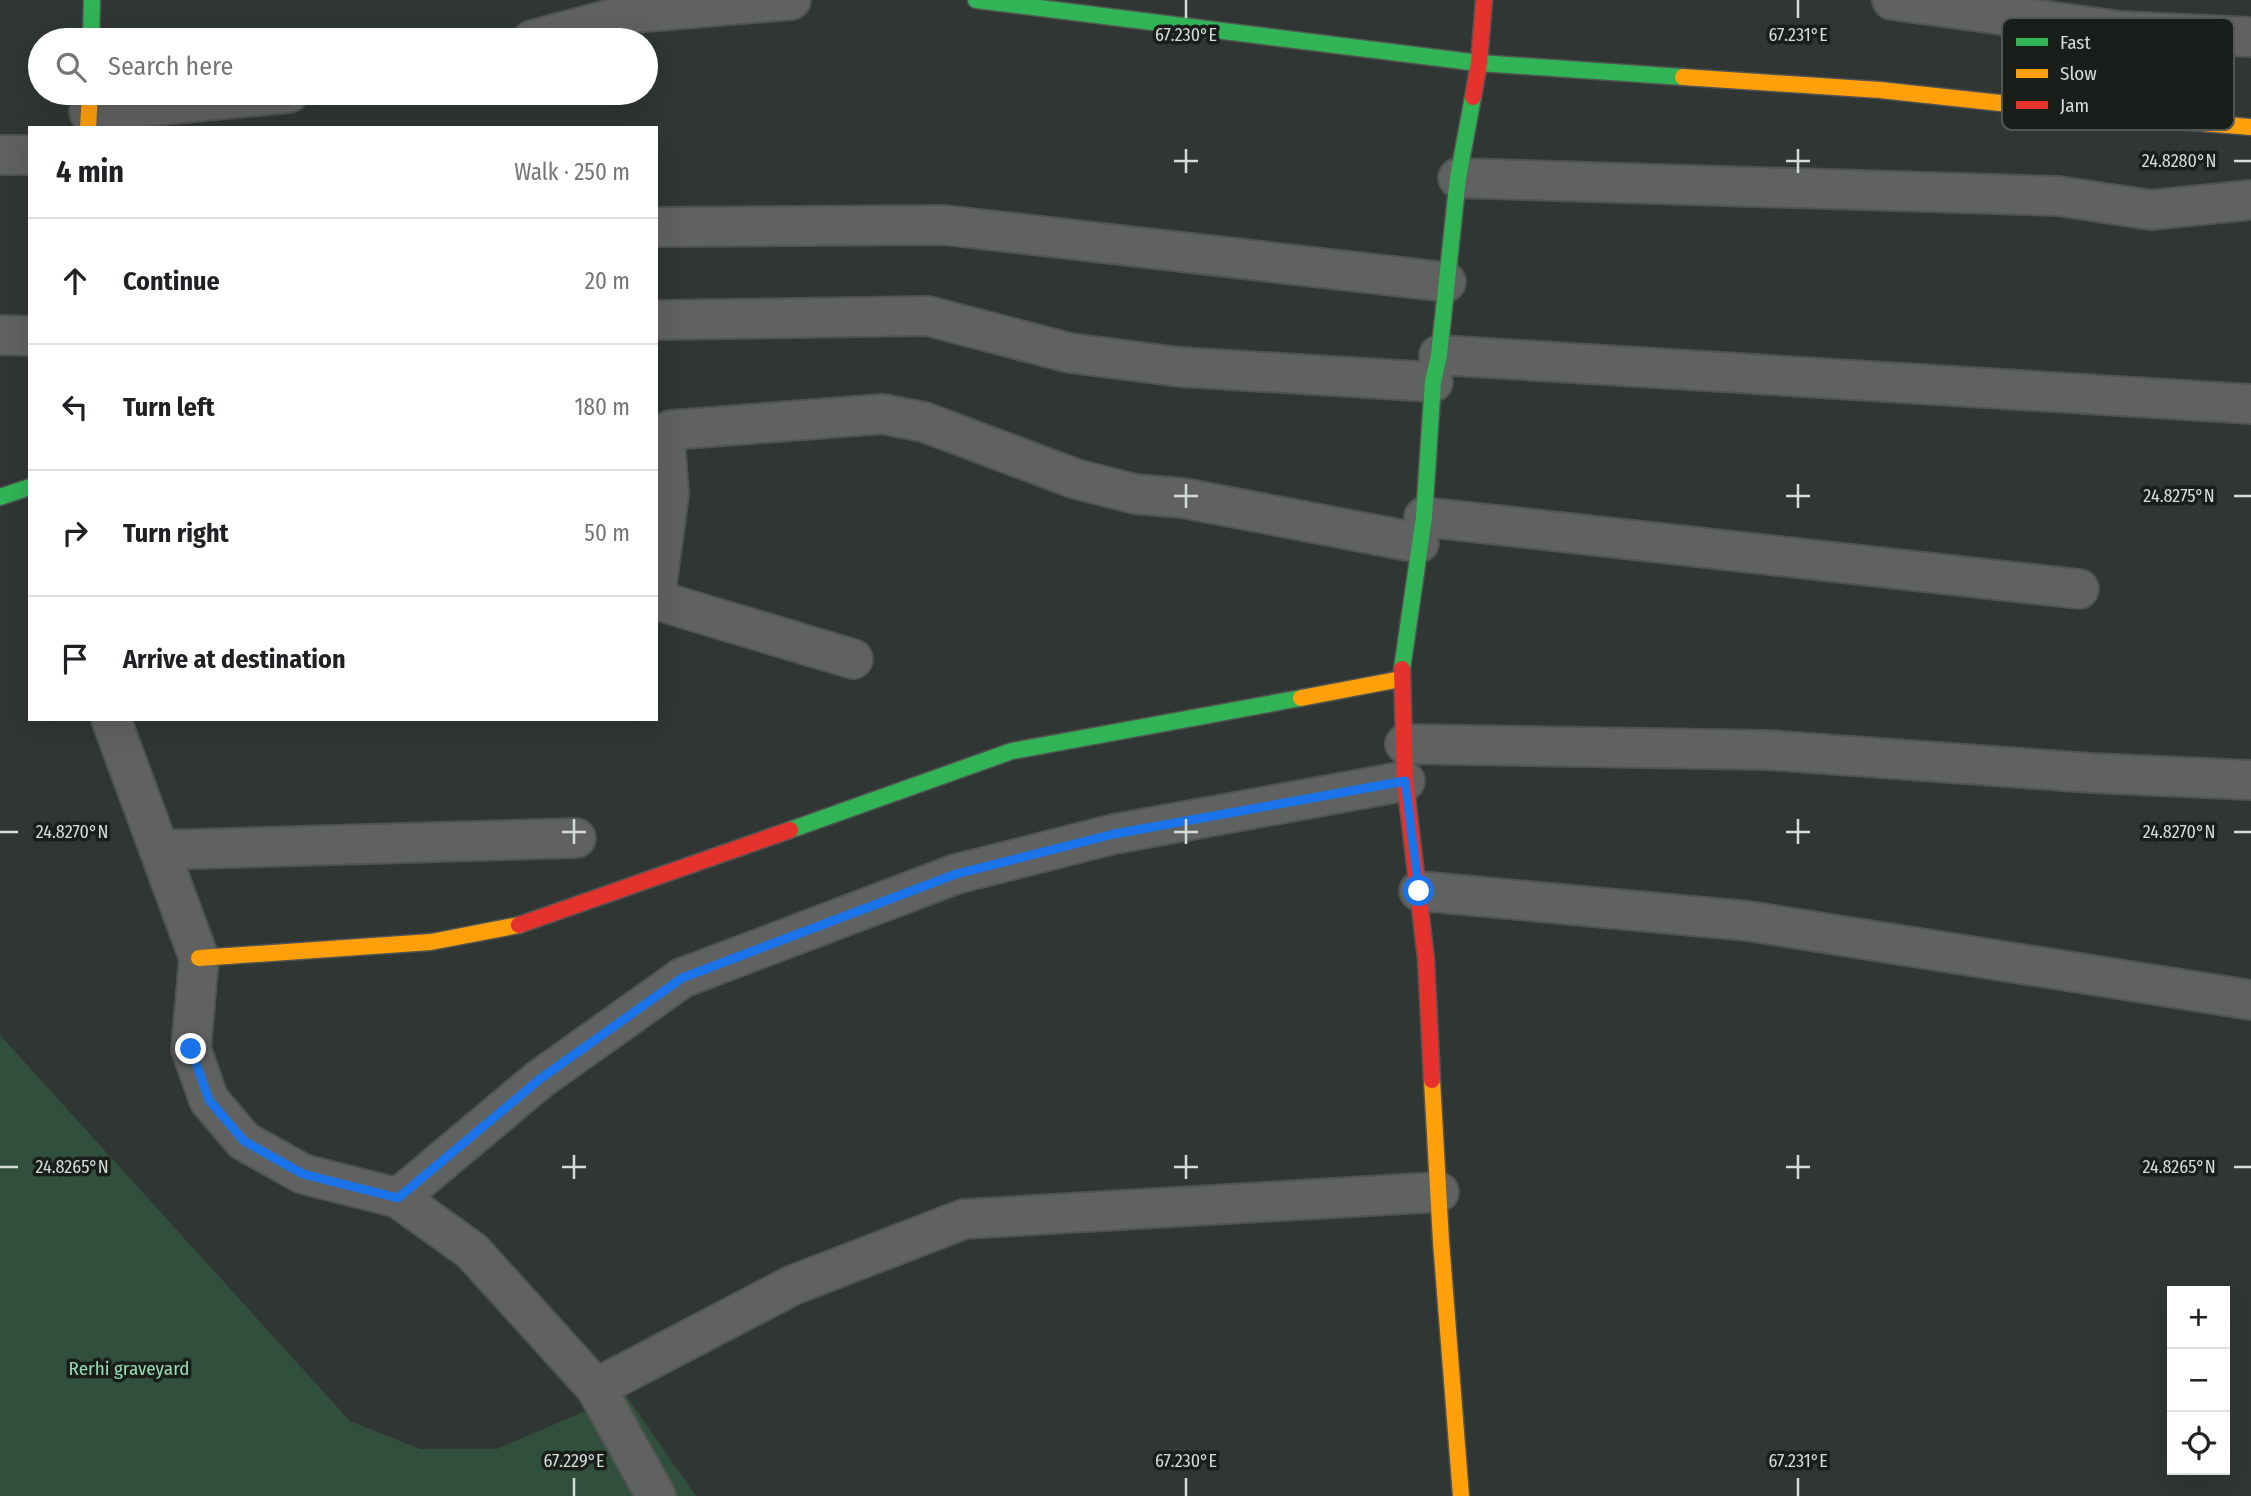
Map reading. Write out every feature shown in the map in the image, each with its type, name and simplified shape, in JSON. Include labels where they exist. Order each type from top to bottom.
[{"type":"street","points":[[91,28],[92,0]]},
{"type":"street","points":[[577,28],[634,13],[791,0]]},
{"type":"street","points":[[976,0],[1479,63],[1880,90],[2002,103]]},
{"type":"street","points":[[1461,1496],[1439,1192],[1426,959],[1405,781],[1401,679],[1421,530],[1458,178],[1479,63],[1484,0]]},
{"type":"street","points":[[1892,0],[2123,16]]},
{"type":"street","points":[[89,111],[156,105]]},
{"type":"street","points":[[0,155],[28,155]]},
{"type":"street","points":[[1458,178],[2058,196],[2151,211],[2251,200]]},
{"type":"street","points":[[658,227],[944,225],[1446,282]]},
{"type":"street","points":[[658,320],[928,316],[1070,353],[1180,368],[1436,368],[2251,404]]},
{"type":"street","points":[[0,335],[28,336]]},
{"type":"street","points":[[658,577],[669,494],[665,442],[671,430],[882,414],[924,422],[1076,480],[1135,494],[1184,498],[1421,530],[2079,589]]},
{"type":"street","points":[[0,497],[28,487]]},
{"type":"street","points":[[658,601],[853,659]]},
{"type":"street","points":[[199,958],[430,942],[523,924],[1012,751],[1401,679]]},
{"type":"street","points":[[112,721],[199,958],[191,1049],[209,1100],[244,1141],[303,1174],[398,1198],[472,1251],[596,1388],[656,1496]]},
{"type":"street","points":[[1405,744],[1767,750],[2092,773],[2251,780]]},
{"type":"street","points":[[398,1198],[540,1079],[682,978],[956,874],[1114,834],[1405,781]]},
{"type":"street","points":[[159,850],[576,838]]},
{"type":"street","points":[[1419,891],[1748,921],[2251,1000]]},
{"type":"street","points":[[596,1388],[793,1285],[964,1219],[1439,1192]]},
{"type":"green space","name":"Rerhi graveyard","points":[[0,1035],[350,1421],[420,1449],[497,1449],[625,1394],[696,1496],[0,1496]]},
{"type":"traffic: fast","points":[[91,28],[92,0]]},
{"type":"traffic: fast","points":[[976,0],[1479,63],[1683,77]]},
{"type":"traffic: fast","points":[[1402,669],[1424,517],[1433,382],[1439,355],[1458,178],[1473,97]]},
{"type":"traffic: fast","points":[[0,497],[28,488]]},
{"type":"traffic: fast","points":[[790,830],[1012,751],[1301,698]]},
{"type":"traffic: slow","points":[[1683,77],[1880,90],[2002,103]]},
{"type":"traffic: slow","points":[[88,126],[89,105]]},
{"type":"traffic: slow","points":[[2234,126],[2251,127]]},
{"type":"traffic: slow","points":[[1301,698],[1401,679]]},
{"type":"traffic: slow","points":[[199,958],[431,942],[519,925]]},
{"type":"traffic: slow","points":[[1432,1080],[1441,1241],[1461,1496]]},
{"type":"traffic: jam","points":[[1473,97],[1479,63],[1484,0]]},
{"type":"traffic: jam","points":[[1402,669],[1405,781],[1426,959],[1432,1080]]},
{"type":"traffic: jam","points":[[519,925],[790,830]]},
{"type":"route","points":[[191,1049],[209,1100],[244,1141],[303,1174],[398,1198],[540,1079],[682,978],[956,874],[1114,834],[1405,781],[1419,891]]}]
